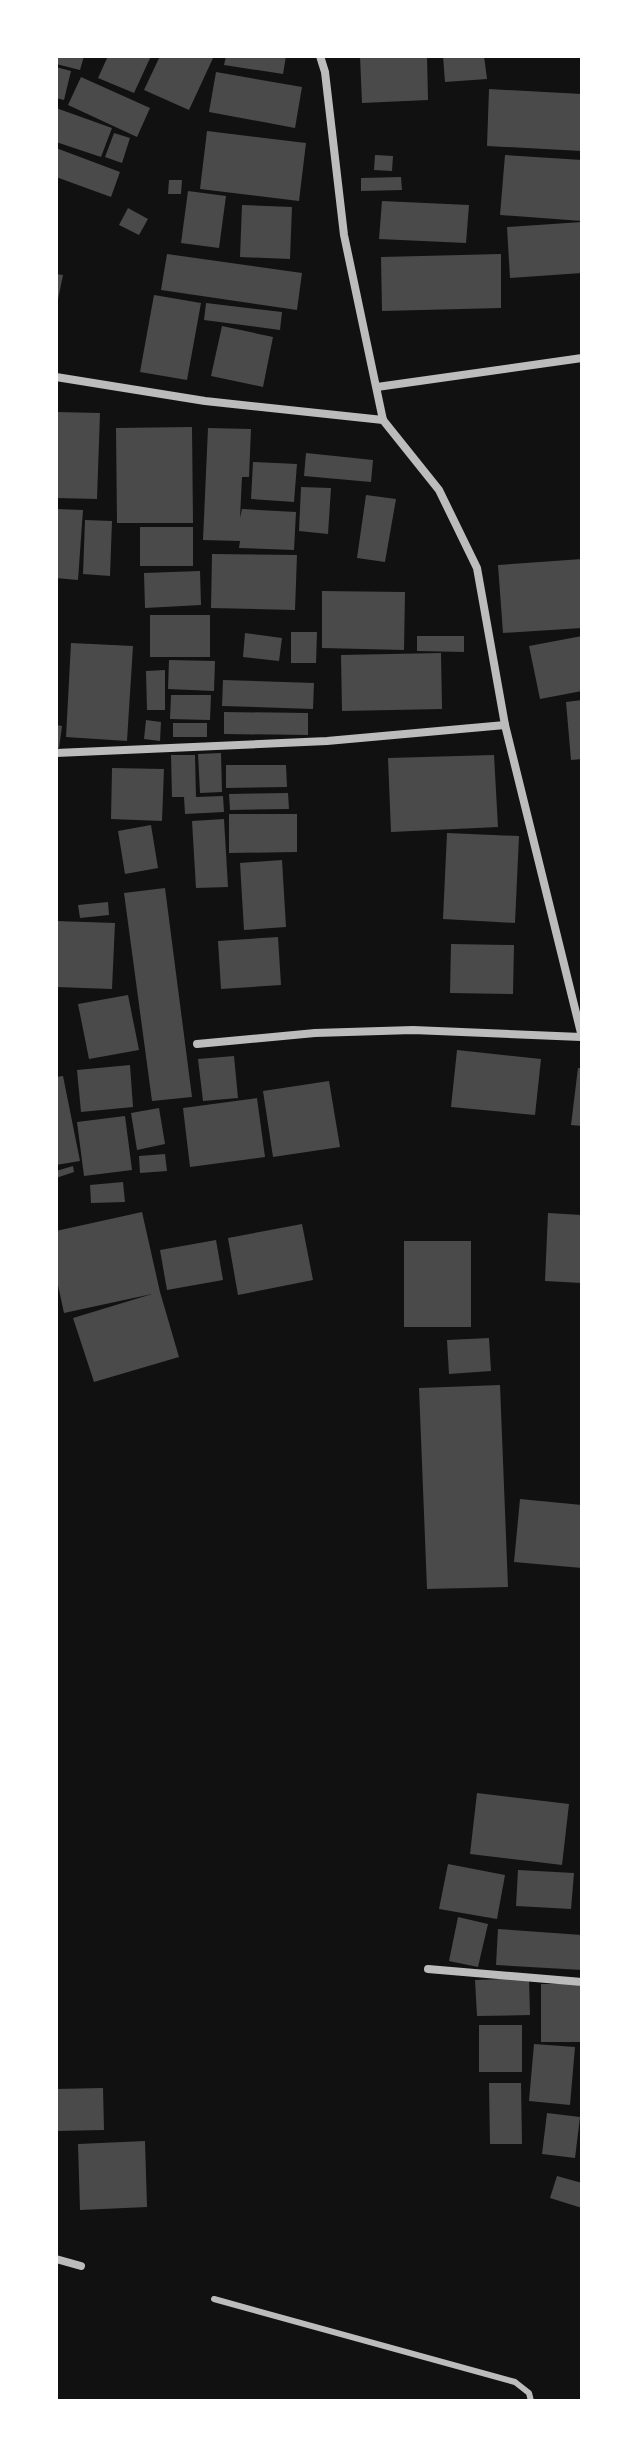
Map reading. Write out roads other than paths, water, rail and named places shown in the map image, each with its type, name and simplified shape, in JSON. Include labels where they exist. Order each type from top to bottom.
[{"type":"street","points":[[197,1044],[315,1033],[413,1030],[581,1037],[505,725],[477,568],[439,490],[383,420],[344,235],[325,72],[320,56]]},
{"type":"street","points":[[377,387],[582,358]]},
{"type":"street","points":[[56,377],[205,401],[383,420]]},
{"type":"street","points":[[56,753],[327,741],[505,725]]},
{"type":"street","points":[[428,1969],[582,1982]]},
{"type":"street","points":[[56,2259],[81,2266]]},
{"type":"lane","points":[[214,2299],[515,2382],[529,2393],[531,2401]]}]
